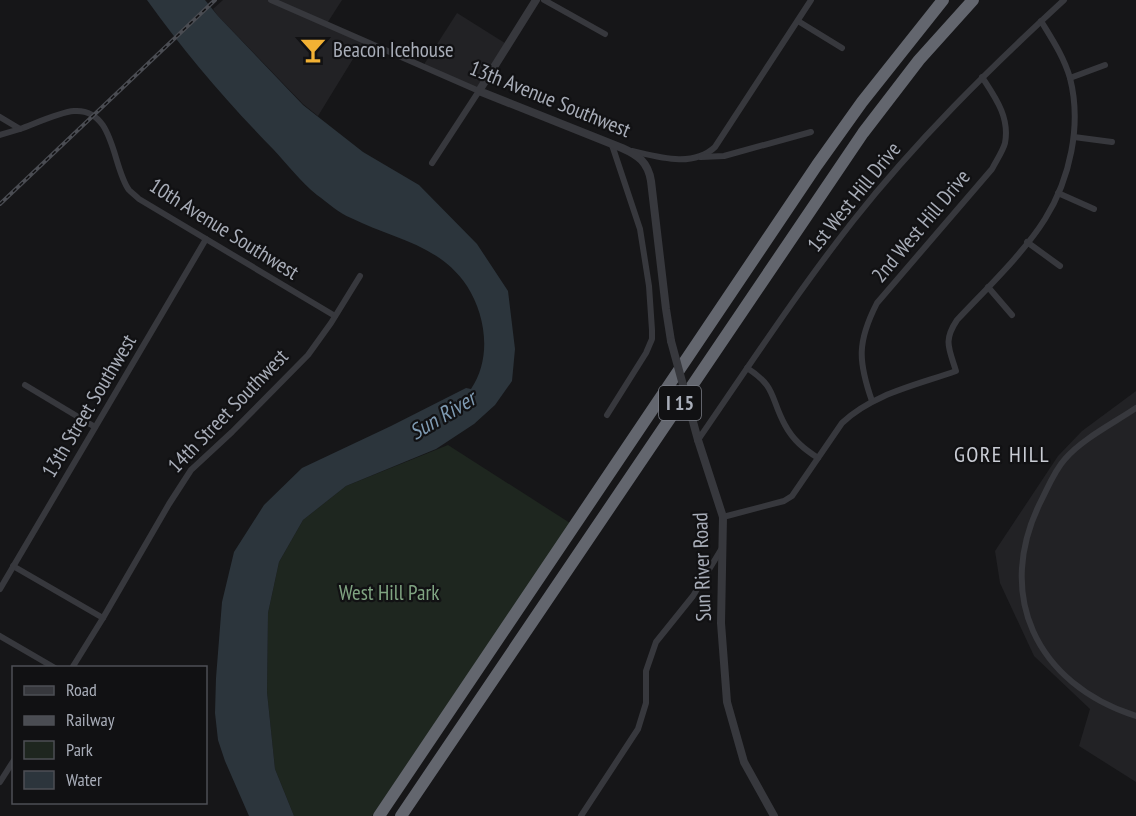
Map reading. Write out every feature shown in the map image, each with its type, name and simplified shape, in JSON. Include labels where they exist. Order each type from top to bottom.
[{"type":"highway","points":[[894,60],[943,0]]},
{"type":"highway","name":"I 15","points":[[379,816],[817,165],[894,60],[949,0]]},
{"type":"highway","name":"I 15","points":[[401,816],[863,133],[919,60],[973,0]]},
{"type":"street","name":"13th Avenue Southwest","points":[[271,0],[479,91],[612,145],[655,157],[687,159],[724,156],[811,132]]},
{"type":"street","points":[[432,163],[536,0]]},
{"type":"street","points":[[544,0],[605,34]]},
{"type":"street","points":[[701,157],[715,147],[811,0]]},
{"type":"street","name":"1st West Hill Drive","points":[[698,440],[813,273],[854,219],[909,155],[982,77],[1064,0]]},
{"type":"street","points":[[798,21],[842,48]]},
{"type":"street","points":[[723,517],[784,501],[792,496],[850,414],[872,401],[956,371],[948,345],[949,332],[1045,219],[1069,165],[1074,137],[1074,107],[1070,78],[1059,51],[1041,21]]},
{"type":"street","points":[[1070,78],[1105,65]]},
{"type":"street","name":"2nd West Hill Drive","points":[[872,401],[863,375],[861,350],[866,324],[877,303],[992,169],[1005,144],[1005,121],[998,101],[982,77]]},
{"type":"street","name":"10th Avenue Southwest","points":[[0,135],[73,111],[88,113],[97,119],[108,133],[129,190],[139,200],[335,316]]},
{"type":"street","points":[[0,117],[20,129]]},
{"type":"street","points":[[1074,137],[1112,142]]},
{"type":"street","points":[[607,415],[646,353],[652,339],[649,286],[640,229],[612,145]]},
{"type":"street","name":"Sun River Road","points":[[622,148],[637,155],[649,171],[671,340],[698,440],[723,517],[721,623],[727,702],[744,762],[774,816]]},
{"type":"street","points":[[1058,193],[1094,209]]},
{"type":"street","name":"13th Street Southwest","points":[[0,589],[206,239]]},
{"type":"street","points":[[1027,242],[1060,266]]},
{"type":"street","name":"14th Street Southwest","points":[[73,666],[191,470],[308,355],[360,276]]},
{"type":"street","points":[[988,287],[1012,315]]},
{"type":"street","points":[[747,368],[766,382],[784,425],[793,439],[818,458]]},
{"type":"street","points":[[25,385],[95,427]]},
{"type":"street","points":[[1136,408],[1078,447],[1060,465],[1031,525],[1023,554],[1021,586],[1023,600],[1035,634],[1050,660],[1071,682],[1093,698],[1136,716]]},
{"type":"street","points":[[581,816],[638,729],[646,703],[646,671],[656,642],[693,596],[722,548]]},
{"type":"street","points":[[13,566],[104,618]]},
{"type":"street","points":[[0,636],[51,666]]},
{"type":"street","points":[[0,782],[12,763]]},
{"type":"shaded area","points":[[223,0],[342,0],[326,25],[364,41],[318,116],[303,104],[218,16],[213,9]]},
{"type":"shaded area","points":[[457,13],[508,45],[479,91],[423,66]]},
{"type":"shaded area","points":[[1136,391],[1136,782],[1079,746],[1090,709],[1034,656],[1000,583],[995,551],[1058,456],[1082,431]]},
{"type":"green space","name":"West Hill Park","points":[[448,445],[570,523],[372,816],[294,816],[275,769],[267,692],[268,613],[279,562],[303,520],[346,486]]},
{"type":"water","name":"Sun River","points":[[147,0],[205,0],[303,105],[363,152],[419,185],[477,244],[508,291],[515,349],[512,381],[495,405],[474,424],[436,449],[346,486],[303,520],[279,562],[268,613],[267,692],[275,769],[294,816],[249,816],[218,740],[215,713],[216,678],[222,602],[234,552],[264,505],[302,468],[466,388],[471,389],[482,364],[484,337],[482,324],[479,310],[467,286],[443,261],[414,244],[338,211],[305,184],[207,77]]},
{"type":"railway","points":[[0,204],[215,0]]},
{"type":"place","name":"Beacon Icehouse","points":[[313,50]]},
{"type":"district","name":"GORE HILL","points":[[1002,454]]}]
